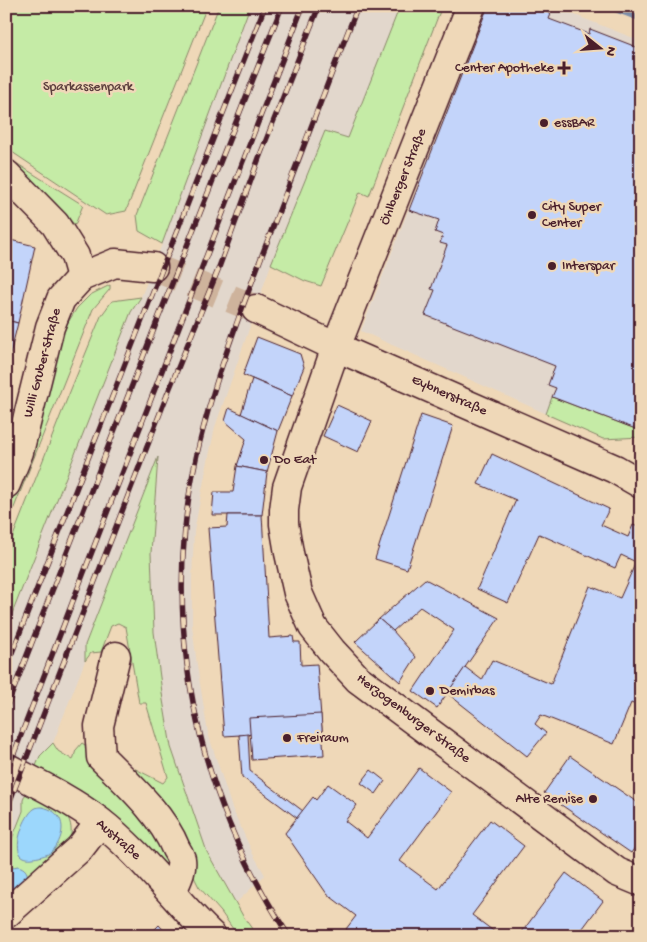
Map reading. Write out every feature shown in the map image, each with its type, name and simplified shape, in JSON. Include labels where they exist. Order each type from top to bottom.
[{"type":"street","name":"Öhlberger Straße","points":[[336,347],[471,6]]},
{"type":"street","points":[[6,174],[55,224],[75,256],[82,277],[115,263],[153,267]]},
{"type":"street","name":"Willi Gruber-Straße","points":[[6,484],[19,452],[50,327],[61,299],[82,277]]},
{"type":"street","name":"Eybnerstraße","points":[[256,309],[336,347],[615,469],[641,484]]},
{"type":"street","name":"Herzogenburger Straße","points":[[336,347],[287,487],[284,510],[284,524],[289,554],[298,593],[313,627],[358,679],[617,872],[641,882]]},
{"type":"street","points":[[116,656],[99,726],[101,756],[156,816],[171,837],[181,860],[179,875],[172,892]]},
{"type":"street","name":"Austraße","points":[[6,767],[65,799],[100,822],[138,856],[212,936]]},
{"type":"street","points":[[6,914],[80,848],[100,822]]},
{"type":"shaded area","points":[[250,6],[400,6],[348,138],[325,131],[271,264],[215,427],[194,532],[192,625],[208,733],[232,808],[265,875],[236,903],[207,852],[171,747],[154,632],[151,553],[158,459],[85,645],[85,661],[53,743],[40,756],[36,766],[6,750],[6,629],[131,312],[141,297],[162,244]]},
{"type":"shaded area","name":"City Super Center","points":[[488,6],[552,6],[641,41],[641,437],[603,439],[361,331]]},
{"type":"shaded area","points":[[6,782],[26,793],[23,800],[23,810],[6,854]]},
{"type":"green space","name":"Sparkassenpark","points":[[6,6],[207,6],[126,211],[106,215],[6,148]]},
{"type":"green space","points":[[219,6],[250,6],[162,244],[139,231],[137,215]]},
{"type":"green space","points":[[400,6],[442,6],[369,196],[360,192],[321,286],[305,281],[271,264],[325,131],[348,138]]},
{"type":"green space","points":[[8,158],[83,205],[75,225],[44,192],[7,162]]},
{"type":"green space","points":[[110,285],[110,289],[93,309],[6,528],[6,512],[28,452],[65,327],[77,308],[90,295]]},
{"type":"green space","points":[[141,297],[131,312],[6,629],[6,554],[67,399],[101,316],[112,301]]},
{"type":"green space","points":[[552,397],[641,431],[641,437],[603,439],[546,414]]},
{"type":"green space","points":[[158,457],[151,553],[154,632],[171,747],[207,852],[243,916],[257,936],[238,936],[221,912],[199,887],[189,867],[112,757],[163,783],[168,777],[146,703],[139,703],[126,627],[118,623],[111,626],[101,652],[91,653],[85,661],[85,645]]},
{"type":"green space","points":[[53,743],[58,751],[73,760],[76,750],[82,743],[88,747],[170,842],[167,877],[149,849],[126,824],[117,822],[85,794],[36,766],[40,756]]},
{"type":"green space","points":[[26,793],[66,814],[71,828],[70,843],[6,903],[6,854],[23,811],[23,800]]},
{"type":"water","points":[[42,807],[54,812],[61,821],[62,832],[60,838],[55,848],[49,854],[25,858],[21,855],[18,844],[21,830],[31,812],[36,808]]},
{"type":"water","points":[[18,866],[25,870],[28,878],[8,896],[6,895],[6,877],[13,867]]},
{"type":"building","name":"City Super Center","points":[[488,6],[532,6],[551,14],[549,19],[589,34],[590,29],[639,48],[638,52],[641,53],[641,431],[552,397],[556,388],[548,385],[555,366],[425,315],[435,290],[431,289],[447,245],[440,243],[443,235],[435,232],[439,220],[409,210]]},
{"type":"building","points":[[6,239],[35,246],[18,323],[6,320]]},
{"type":"building","points":[[6,320],[18,323],[6,370]]},
{"type":"building","points":[[257,337],[300,354],[304,367],[292,396],[243,375]]},
{"type":"building","points":[[252,379],[292,396],[278,431],[241,414]]},
{"type":"building","points":[[337,405],[372,421],[358,452],[323,436]]},
{"type":"building","points":[[229,408],[278,431],[267,472],[237,466],[246,439],[225,421]]},
{"type":"building","points":[[421,415],[453,426],[407,569],[375,559]]},
{"type":"building","points":[[492,454],[609,509],[601,525],[628,537],[633,525],[641,528],[641,707],[631,703],[614,744],[541,715],[535,724],[546,733],[527,756],[447,693],[465,667],[482,680],[492,660],[551,684],[590,586],[620,598],[636,562],[621,555],[615,568],[539,534],[508,603],[477,589],[516,500],[478,484]]},
{"type":"building","points":[[237,466],[267,472],[262,515],[212,515],[214,492],[233,492]]},
{"type":"building","points":[[228,515],[262,515],[269,638],[293,636],[294,642],[300,642],[301,665],[317,664],[322,730],[224,736],[208,528],[227,527]]},
{"type":"building","points":[[425,579],[499,618],[437,708],[413,691],[454,630],[420,607],[393,631],[379,619]]},
{"type":"building","points":[[379,619],[393,631],[416,657],[400,682],[355,642]]},
{"type":"building","name":"Freiraum","points":[[321,714],[324,755],[252,760],[249,718]]},
{"type":"building","points":[[248,734],[250,771],[303,811],[297,818],[242,777],[239,735]]},
{"type":"building","name":"Alte Remise","points":[[570,756],[641,805],[641,839],[631,853],[544,793]]},
{"type":"building","points":[[419,768],[451,792],[400,861],[438,889],[490,820],[524,846],[472,915],[500,936],[354,936],[346,929],[356,916],[327,894],[285,833],[313,797],[316,800],[328,784],[357,805],[345,821],[367,838]]},
{"type":"building","points":[[371,770],[385,781],[376,794],[361,783]]},
{"type":"building","points":[[566,873],[603,901],[577,936],[519,936]]},
{"type":"building","points":[[159,925],[169,936],[148,936]]},
{"type":"waterway","points":[[606,6],[641,19]]},
{"type":"tunnel","points":[[153,267],[256,309]]},
{"type":"tram line","points":[[637,844],[641,847]]},
{"type":"railway","points":[[6,668],[265,6]]},
{"type":"railway","points":[[6,709],[282,6]]},
{"type":"railway","points":[[6,774],[303,6]]},
{"type":"railway","points":[[6,811],[169,390],[218,270],[259,158],[319,6]]},
{"type":"railway","points":[[289,936],[261,890],[237,842],[217,792],[202,741],[191,689],[184,636],[182,582],[185,528],[196,457],[226,352],[358,6]]},
{"type":"place","name":"Center Apotheke","points":[[564,68]]},
{"type":"place","name":"essBAR","points":[[544,123]]},
{"type":"place","name":"City Super Center","points":[[532,215]]},
{"type":"place","name":"Interspar","points":[[552,266]]},
{"type":"place","name":"Do Eat","points":[[264,460]]},
{"type":"place","name":"Demirbas","points":[[430,691]]},
{"type":"place","name":"Freiraum","points":[[287,738]]},
{"type":"place","name":"Alte Remise","points":[[593,799]]}]
